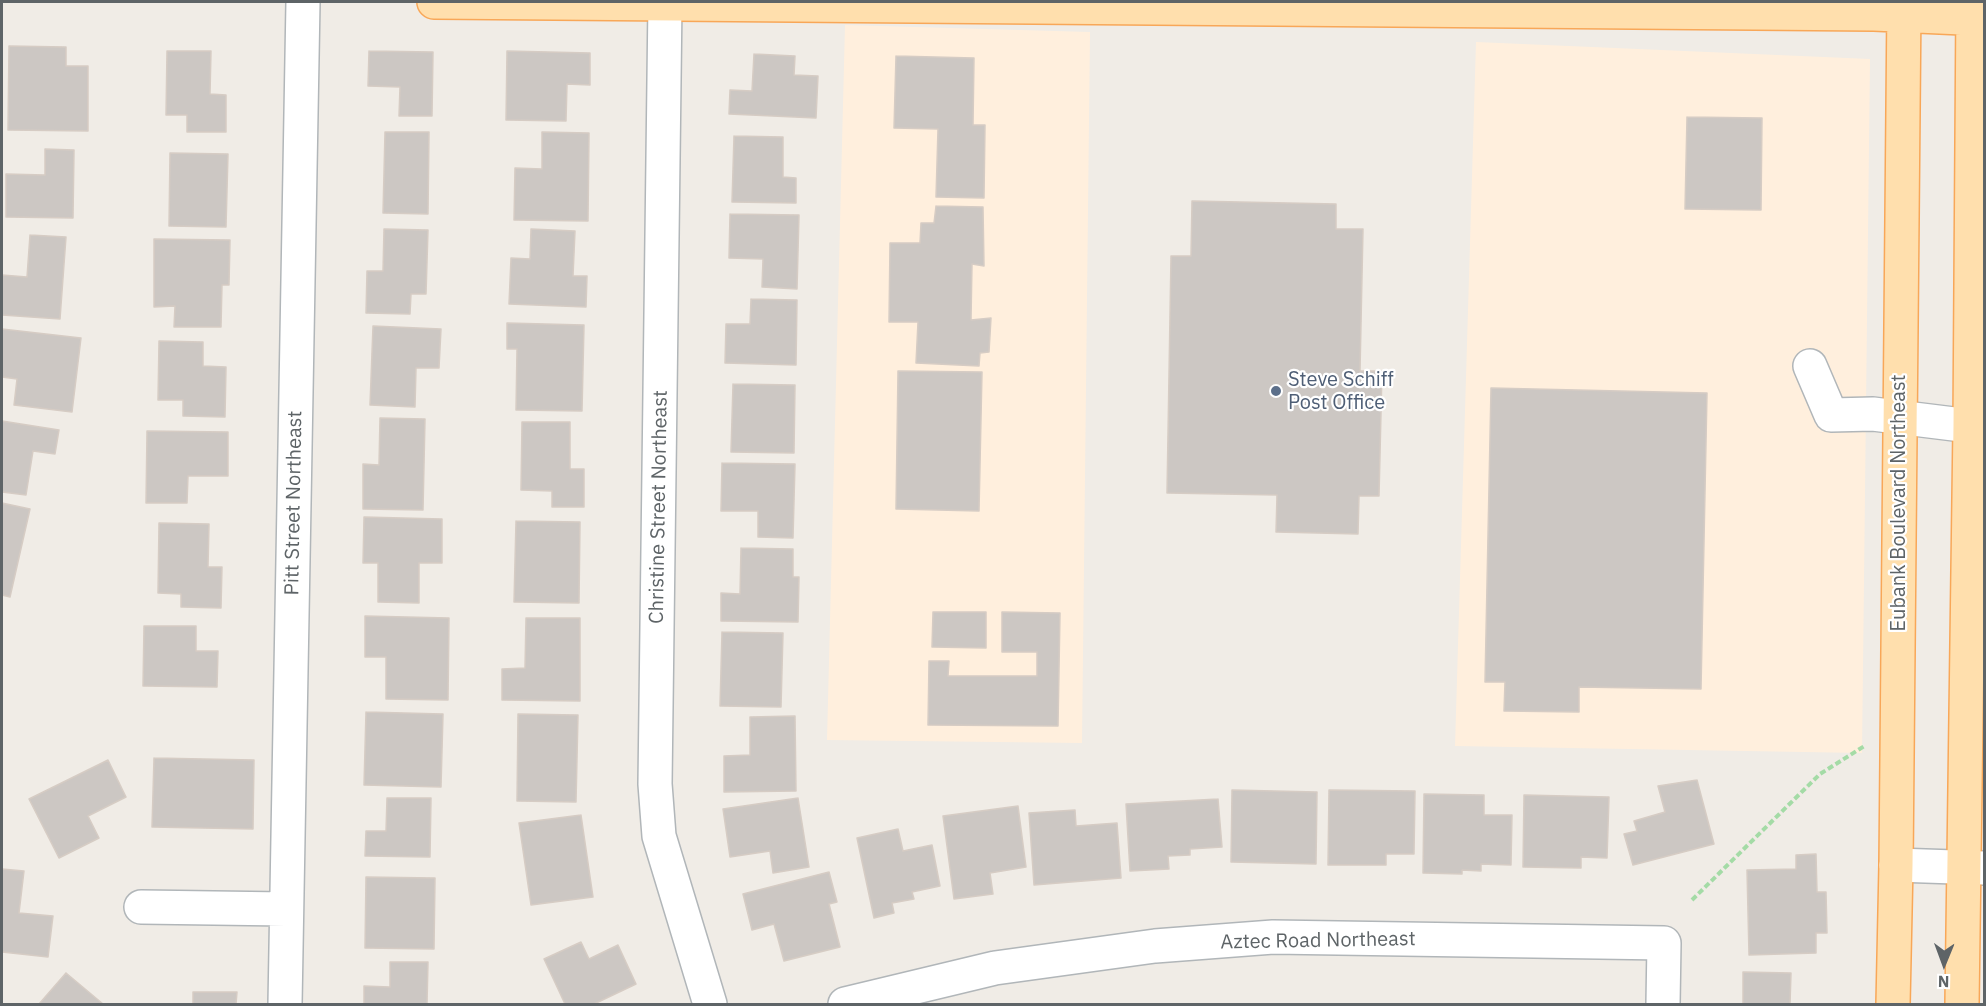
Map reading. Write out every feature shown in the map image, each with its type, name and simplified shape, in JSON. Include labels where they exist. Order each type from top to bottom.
[{"type":"main road","points":[[434,2],[1904,8],[1977,13],[1978,271],[1974,868],[1962,1005]]},
{"type":"main road","name":"Eubank Boulevard Northeast","points":[[1893,1005],[1904,8]]},
{"type":"street","name":"Pitt Street Northeast","points":[[285,1005],[303,2]]},
{"type":"street","name":"Christine Street Northeast","points":[[665,3],[655,784],[659,836],[710,1005]]},
{"type":"street","points":[[1810,366],[1831,415],[1873,414],[1977,428]]},
{"type":"street","points":[[1896,865],[1974,868]]},
{"type":"street","points":[[141,907],[286,909]]},
{"type":"street","name":"Aztec Road Northeast","points":[[845,1005],[995,968],[1155,946],[1273,937],[1664,943],[1663,1005]]},
{"type":"path","points":[[1692,900],[1820,774],[1869,743]]},
{"type":"shaded area","points":[[845,25],[1090,32],[1082,743],[827,740]]},
{"type":"shaded area","points":[[1476,42],[1870,59],[1862,753],[1455,746]]},
{"type":"building","points":[[9,46],[66,47],[66,66],[88,66],[88,131],[8,130]]},
{"type":"building","points":[[167,51],[211,51],[210,94],[226,95],[226,132],[187,132],[187,115],[166,115]]},
{"type":"building","points":[[369,51],[433,52],[432,116],[399,116],[400,87],[368,86]]},
{"type":"building","points":[[507,51],[590,53],[590,85],[567,84],[566,121],[506,120]]},
{"type":"building","points":[[754,54],[795,56],[794,75],[818,76],[816,118],[729,114],[730,90],[752,91]]},
{"type":"building","points":[[896,56],[974,58],[973,125],[985,125],[984,198],[936,197],[938,129],[894,128]]},
{"type":"building","points":[[1687,117],[1762,118],[1761,210],[1685,209]]},
{"type":"building","points":[[385,132],[429,132],[428,214],[383,213]]},
{"type":"building","points":[[542,132],[589,133],[588,221],[514,220],[515,168],[542,169]]},
{"type":"building","points":[[734,136],[783,137],[783,177],[796,178],[796,203],[732,202]]},
{"type":"building","points":[[45,149],[74,150],[73,218],[6,217],[6,174],[45,175]]},
{"type":"building","points":[[170,153],[228,154],[226,227],[169,226]]},
{"type":"building","points":[[1192,201],[1336,204],[1336,229],[1363,229],[1360,371],[1382,371],[1379,496],[1359,496],[1358,534],[1276,532],[1277,495],[1167,493],[1171,256],[1191,256]]},
{"type":"building","points":[[936,206],[983,207],[984,266],[972,264],[971,320],[991,318],[989,352],[980,353],[979,366],[916,363],[918,322],[889,322],[890,243],[920,243],[921,223],[934,223]]},
{"type":"building","points":[[730,214],[799,215],[797,289],[762,287],[763,259],[729,258]]},
{"type":"building","points":[[384,229],[428,230],[426,294],[411,294],[410,314],[366,313],[367,271],[383,271]]},
{"type":"building","points":[[531,229],[575,231],[573,276],[587,276],[586,307],[509,304],[511,258],[530,259]]},
{"type":"building","points":[[30,235],[66,237],[60,319],[2,315],[2,275],[27,277]]},
{"type":"building","points":[[154,239],[230,240],[229,285],[222,285],[221,327],[174,327],[175,306],[154,307]]},
{"type":"building","points":[[751,299],[797,300],[796,365],[725,363],[726,324],[750,324]]},
{"type":"building","points":[[507,323],[584,325],[582,411],[516,410],[517,349],[507,349]]},
{"type":"building","points":[[373,326],[441,329],[439,368],[416,368],[415,407],[370,405]]},
{"type":"building","points":[[2,329],[81,338],[72,412],[14,405],[17,379],[2,377]]},
{"type":"building","points":[[159,341],[203,342],[203,366],[226,367],[225,417],[183,416],[183,400],[158,400]]},
{"type":"building","points":[[898,371],[982,372],[979,511],[896,509]]},
{"type":"building","points":[[733,384],[795,385],[794,453],[731,452]]},
{"type":"building","points":[[1491,388],[1707,393],[1701,689],[1579,687],[1579,712],[1504,711],[1505,682],[1485,682]]},
{"type":"building","points":[[380,418],[425,419],[423,510],[363,509],[363,464],[379,465]]},
{"type":"building","points":[[2,421],[59,430],[55,454],[33,451],[26,495],[2,492]]},
{"type":"building","points":[[522,422],[570,422],[570,469],[584,469],[584,507],[552,507],[552,491],[521,490]]},
{"type":"building","points":[[147,431],[228,432],[228,476],[188,476],[187,503],[146,503]]},
{"type":"building","points":[[722,463],[795,464],[793,538],[758,537],[758,511],[721,511]]},
{"type":"building","points":[[2,503],[30,509],[10,597],[2,595]]},
{"type":"building","points":[[364,517],[442,519],[442,563],[419,563],[419,603],[378,602],[378,563],[363,563]]},
{"type":"building","points":[[516,521],[580,522],[579,603],[514,602]]},
{"type":"building","points":[[159,523],[209,524],[208,567],[222,567],[221,608],[181,607],[181,594],[158,593]]},
{"type":"building","points":[[741,548],[793,549],[793,577],[799,577],[798,622],[721,621],[721,593],[740,594]]},
{"type":"building","points":[[933,612],[986,612],[986,648],[932,647]]},
{"type":"building","points":[[1002,612],[1060,613],[1058,726],[928,725],[929,661],[949,661],[948,676],[1037,676],[1037,652],[1002,652]]},
{"type":"building","points":[[365,616],[449,618],[448,700],[386,699],[386,657],[365,657]]},
{"type":"building","points":[[526,618],[580,618],[580,701],[502,700],[502,669],[525,668]]},
{"type":"building","points":[[144,626],[196,626],[196,651],[218,651],[217,687],[143,686]]},
{"type":"building","points":[[722,632],[783,633],[781,707],[720,706]]},
{"type":"building","points":[[366,712],[443,714],[441,787],[364,785]]},
{"type":"building","points":[[518,714],[578,715],[576,802],[517,801]]},
{"type":"building","points":[[795,716],[796,791],[724,792],[724,756],[750,755],[750,717]]},
{"type":"building","points":[[154,758],[254,760],[253,829],[152,827]]},
{"type":"building","points":[[108,760],[126,797],[88,816],[99,838],[59,858],[29,799]]},
{"type":"building","points":[[1697,780],[1714,844],[1633,865],[1624,834],[1637,831],[1634,821],[1665,812],[1658,786]]},
{"type":"building","points":[[1232,790],[1317,792],[1316,864],[1231,862]]},
{"type":"building","points":[[1329,790],[1415,791],[1414,854],[1386,854],[1386,865],[1328,865]]},
{"type":"building","points":[[1424,794],[1484,795],[1484,815],[1512,815],[1511,865],[1481,864],[1481,871],[1462,870],[1462,874],[1423,873]]},
{"type":"building","points":[[1524,795],[1609,797],[1607,858],[1581,857],[1581,868],[1523,867]]},
{"type":"building","points":[[387,798],[431,798],[430,857],[365,856],[366,831],[386,831]]},
{"type":"building","points":[[798,798],[809,867],[773,873],[770,851],[730,857],[723,809]]},
{"type":"building","points":[[1218,799],[1222,847],[1190,849],[1190,855],[1168,856],[1169,869],[1130,871],[1126,804]]},
{"type":"building","points":[[1018,806],[1026,867],[990,873],[993,894],[954,899],[943,816]]},
{"type":"building","points":[[1075,810],[1076,826],[1117,823],[1121,878],[1034,885],[1029,813]]},
{"type":"building","points":[[581,815],[593,897],[531,905],[519,823]]},
{"type":"building","points":[[898,829],[903,851],[932,845],[940,886],[912,892],[914,899],[892,903],[894,913],[874,918],[857,838]]},
{"type":"building","points":[[1816,854],[1817,892],[1826,892],[1827,933],[1816,933],[1816,953],[1749,955],[1747,870],[1796,869],[1796,855]]},
{"type":"building","points":[[2,869],[24,871],[19,913],[53,916],[48,957],[2,952]]},
{"type":"building","points":[[829,872],[837,902],[829,904],[840,947],[784,961],[774,924],[752,930],[743,894]]},
{"type":"building","points":[[366,877],[435,878],[434,949],[365,948]]},
{"type":"building","points":[[581,942],[589,959],[618,945],[636,984],[594,1004],[565,1004],[544,959]]},
{"type":"building","points":[[390,962],[428,962],[427,1004],[364,1004],[364,986],[390,987]]},
{"type":"building","points":[[1743,972],[1791,973],[1790,1004],[1743,1004]]},
{"type":"building","points":[[66,973],[103,1004],[39,1004]]},
{"type":"building","points":[[193,992],[237,992],[236,1004],[193,1004]]},
{"type":"place","name":"Steve Schiff Post Office","points":[[1276,391]]}]
